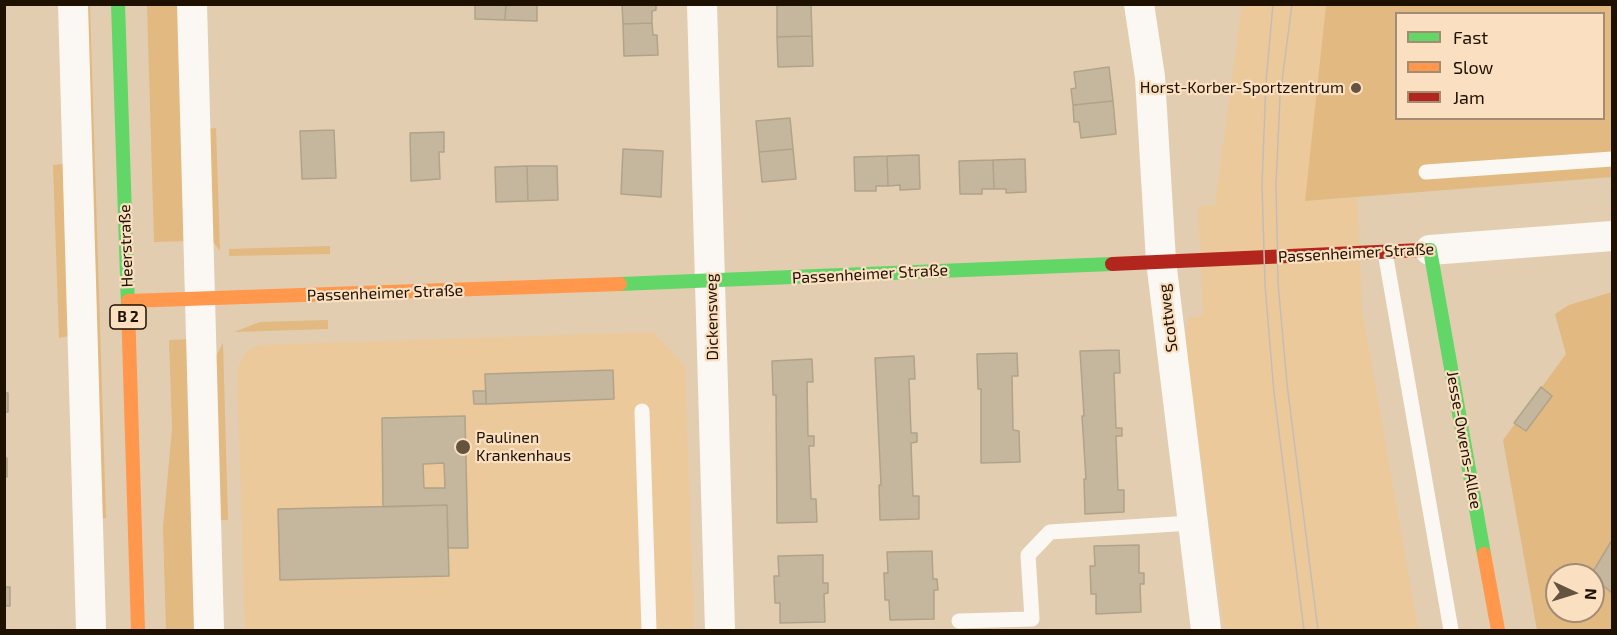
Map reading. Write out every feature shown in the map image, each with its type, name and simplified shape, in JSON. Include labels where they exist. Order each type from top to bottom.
[{"type":"street","points":[[73,4],[91,630]]},
{"type":"street","name":"Heerstraße","points":[[118,4],[138,630]]},
{"type":"street","points":[[192,4],[209,630]]},
{"type":"street","name":"Dickensweg","points":[[702,4],[720,630]]},
{"type":"street","name":"Scottweg","points":[[1139,4],[1150,76],[1161,261],[1191,523],[1206,630]]},
{"type":"street","name":"Passenheimer Straße","points":[[128,301],[711,281],[1360,254],[1612,236]]},
{"type":"street","name":"Jesse-Owens-Allee","points":[[1430,250],[1498,630]]},
{"type":"lane","points":[[1426,172],[1612,159]]},
{"type":"lane","points":[[1385,252],[1451,630]]},
{"type":"lane","points":[[642,411],[649,630]]},
{"type":"lane","points":[[959,621],[1032,619],[1028,555],[1050,532],[1191,523]]},
{"type":"shaded area","points":[[80,5],[90,5],[106,518],[97,519]]},
{"type":"shaded area","points":[[147,5],[179,5],[187,241],[154,242]]},
{"type":"shaded area","points":[[1242,5],[1326,5],[1305,201],[1357,198],[1362,309],[1418,630],[1224,630],[1185,338],[1188,318],[1203,316],[1198,206],[1215,205]]},
{"type":"shaded area","name":"Horst-Korber-Sportzentrum","points":[[1326,5],[1612,5],[1612,177],[1305,201]]},
{"type":"shaded area","points":[[216,128],[220,251],[210,238],[206,129]]},
{"type":"shaded area","points":[[63,164],[69,336],[59,338],[53,165]]},
{"type":"shaded area","points":[[330,246],[330,254],[229,256],[229,249]]},
{"type":"shaded area","points":[[1612,292],[1612,630],[1537,630],[1503,440],[1566,354],[1555,314],[1569,305]]},
{"type":"shaded area","points":[[328,320],[328,329],[234,332],[260,322]]},
{"type":"shaded area","name":"Paulinen Krankenhaus","points":[[653,332],[685,366],[694,630],[245,630],[237,369],[246,352],[259,345]]},
{"type":"shaded area","points":[[191,339],[200,630],[166,630],[163,527],[172,429],[169,340]]},
{"type":"shaded area","points":[[223,343],[228,520],[217,520],[215,358]]},
{"type":"building","points":[[475,4],[506,4],[505,20],[475,19]]},
{"type":"building","points":[[506,4],[537,4],[537,21],[505,20]]},
{"type":"building","points":[[622,4],[656,4],[656,10],[652,11],[652,23],[623,24]]},
{"type":"building","points":[[777,5],[811,5],[812,36],[777,37]]},
{"type":"building","points":[[652,23],[653,35],[657,35],[658,55],[624,56],[623,24]]},
{"type":"building","points":[[812,36],[813,66],[778,67],[777,37]]},
{"type":"building","points":[[1109,67],[1113,101],[1073,105],[1071,89],[1076,88],[1074,72]]},
{"type":"building","points":[[1113,101],[1116,134],[1081,138],[1079,122],[1074,122],[1073,105]]},
{"type":"building","points":[[790,118],[793,149],[759,152],[756,121]]},
{"type":"building","points":[[334,130],[336,178],[302,179],[300,131]]},
{"type":"building","points":[[444,132],[444,152],[439,152],[440,179],[411,181],[410,133]]},
{"type":"building","points":[[623,149],[663,151],[661,197],[621,194]]},
{"type":"building","points":[[793,149],[796,179],[762,182],[759,152]]},
{"type":"building","points":[[919,155],[920,189],[900,190],[900,185],[888,186],[887,156]]},
{"type":"building","points":[[887,156],[888,186],[876,186],[876,191],[855,191],[854,157]]},
{"type":"building","points":[[1025,159],[1026,192],[1006,193],[1006,189],[994,189],[993,160]]},
{"type":"building","points":[[993,160],[994,189],[982,189],[982,194],[960,194],[959,161]]},
{"type":"building","points":[[527,166],[557,166],[558,200],[528,201]]},
{"type":"building","points":[[527,166],[528,201],[496,202],[495,167]]},
{"type":"building","points":[[1119,350],[1120,373],[1114,373],[1116,428],[1122,428],[1122,436],[1116,436],[1118,490],[1124,490],[1124,512],[1085,514],[1084,479],[1086,479],[1080,351]]},
{"type":"building","points":[[1017,353],[1018,376],[1012,376],[1013,430],[1019,431],[1020,462],[981,463],[981,389],[978,389],[977,354]]},
{"type":"building","points":[[914,356],[915,379],[909,379],[911,433],[917,433],[917,442],[911,443],[913,496],[919,496],[919,519],[880,520],[879,485],[881,485],[875,358]]},
{"type":"building","points":[[812,359],[813,382],[807,382],[808,436],[814,436],[814,446],[809,446],[811,499],[816,499],[817,522],[777,523],[776,395],[773,395],[772,361]]},
{"type":"building","points":[[613,370],[614,399],[486,404],[485,374]]},
{"type":"building","points":[[1541,387],[1552,396],[1526,431],[1514,423]]},
{"type":"building","points":[[473,391],[486,391],[486,404],[474,404]]},
{"type":"building","points":[[4,393],[8,393],[8,412],[4,412]]},
{"type":"building","points":[[465,416],[468,548],[448,548],[447,505],[383,507],[382,418]],"holes":[[[444,463],[445,488],[424,488],[423,464]]]},
{"type":"building","points":[[4,458],[7,458],[7,477],[4,477]]},
{"type":"building","points":[[447,505],[449,576],[280,580],[278,509]]},
{"type":"building","points":[[1612,540],[1612,593],[1605,587],[1605,563],[1598,563]]},
{"type":"building","points":[[1139,545],[1139,573],[1144,573],[1144,584],[1140,584],[1141,612],[1096,614],[1096,594],[1091,594],[1090,566],[1095,566],[1094,546]]},
{"type":"building","points":[[932,551],[933,579],[937,579],[938,590],[934,590],[934,619],[890,620],[889,600],[885,600],[884,573],[888,573],[887,552]]},
{"type":"building","points":[[823,555],[823,583],[828,583],[828,593],[824,594],[825,622],[780,623],[780,603],[775,603],[774,576],[779,576],[778,556]]},
{"type":"building","points":[[4,587],[10,587],[10,606],[4,606]]},
{"type":"tram line","points":[[1273,4],[1266,82],[1262,184],[1265,285],[1274,393],[1304,630]]},
{"type":"tram line","points":[[1292,4],[1280,97],[1276,184],[1278,283],[1287,384],[1318,630]]},
{"type":"traffic: fast","points":[[118,4],[128,307]]},
{"type":"traffic: fast","points":[[1422,250],[1430,250],[1484,554]]},
{"type":"traffic: fast","points":[[620,284],[1112,264]]},
{"type":"traffic: slow","points":[[128,301],[620,284]]},
{"type":"traffic: slow","points":[[128,307],[138,630]]},
{"type":"traffic: slow","points":[[1484,554],[1498,630]]},
{"type":"traffic: jam","points":[[1112,264],[1422,250]]},
{"type":"place","name":"Horst-Korber-Sportzentrum","points":[[1356,88]]},
{"type":"place","name":"Paulinen Krankenhaus","points":[[463,447]]}]
